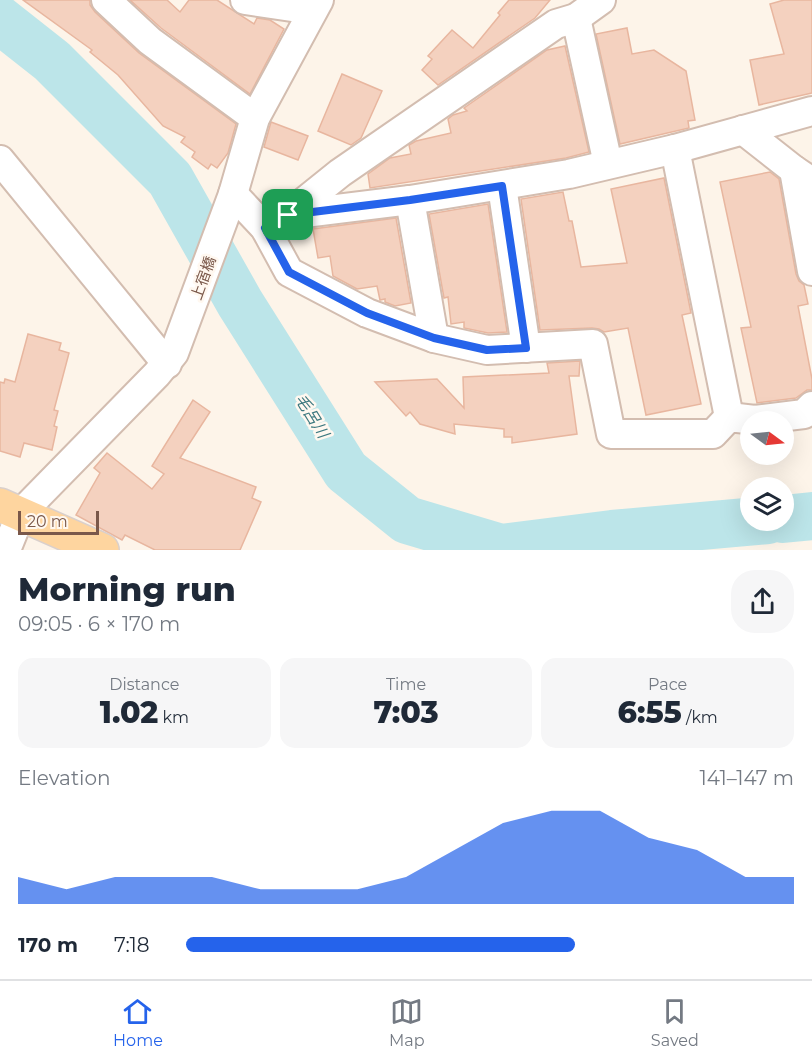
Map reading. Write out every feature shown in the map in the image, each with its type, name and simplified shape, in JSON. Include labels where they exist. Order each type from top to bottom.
[{"type":"main road","points":[[10,509],[102,550]]},
{"type":"street","points":[[106,0],[150,41],[255,118]]},
{"type":"street","points":[[245,0],[315,5]]},
{"type":"street","points":[[277,221],[340,173],[556,24],[576,18],[601,0]]},
{"type":"street","name":"上宿橋","points":[[173,352],[230,205],[255,118],[315,5]]},
{"type":"street","points":[[576,18],[608,164]]},
{"type":"street","points":[[230,205],[277,221],[502,186],[569,174],[675,149],[812,111]]},
{"type":"street","points":[[743,130],[803,176],[812,271]]},
{"type":"street","points":[[675,149],[729,417]]},
{"type":"street","points":[[0,160],[173,352],[10,509],[6,550]]},
{"type":"street","points":[[502,186],[526,348]]},
{"type":"street","points":[[410,200],[434,338]]},
{"type":"street","points":[[277,221],[289,272],[367,313],[434,338],[487,350],[593,344],[611,434],[713,434],[729,417]]},
{"type":"street","points":[[729,417],[755,420],[804,414],[812,406]]},
{"type":"building","points":[[23,0],[90,0],[90,5],[95,12],[139,53],[236,124],[228,153],[217,168],[211,164],[208,169],[192,157],[195,152],[181,142],[185,137],[163,126],[118,75],[90,52],[92,50]]},
{"type":"building","points":[[130,0],[167,0],[180,12],[189,0],[217,0],[254,24],[257,18],[270,20],[284,29],[250,94],[161,28]]},
{"type":"building","points":[[509,0],[550,0],[535,18],[438,85],[422,70],[432,59],[428,56],[452,30],[473,48]]},
{"type":"building","points":[[784,0],[812,0],[812,93],[759,105],[750,60],[784,54],[770,4]]},
{"type":"building","points":[[627,28],[632,54],[654,50],[686,71],[695,120],[688,121],[689,128],[620,144],[596,34]]},
{"type":"building","points":[[565,46],[589,152],[566,158],[370,188],[368,174],[390,158],[411,154],[409,145],[416,141],[451,133],[448,119],[453,115],[467,111],[464,108],[547,50]]},
{"type":"building","points":[[342,74],[382,91],[361,138],[351,145],[318,131]]},
{"type":"building","points":[[271,122],[308,136],[298,160],[264,147]]},
{"type":"building","points":[[770,172],[779,179],[796,274],[804,285],[808,304],[798,306],[812,379],[812,390],[807,390],[796,398],[757,403],[741,328],[751,327],[720,182]]},
{"type":"building","points":[[664,178],[691,313],[682,315],[701,404],[646,415],[628,328],[604,332],[592,328],[540,330],[521,199],[563,192],[569,221],[572,221],[581,267],[627,263],[611,189]]},
{"type":"building","points":[[488,204],[507,332],[488,333],[464,328],[464,322],[451,324],[448,297],[444,298],[429,214]]},
{"type":"building","points":[[396,218],[411,303],[395,306],[385,302],[385,299],[380,300],[377,286],[357,289],[333,276],[330,256],[318,258],[313,229]]},
{"type":"building","points":[[28,334],[61,343],[59,350],[69,353],[54,410],[58,411],[52,450],[24,443],[20,457],[0,451],[0,382],[4,383],[5,379],[15,382]]},
{"type":"building","points":[[580,361],[579,376],[569,376],[577,434],[512,443],[512,437],[504,437],[504,429],[454,424],[455,434],[420,424],[410,412],[406,416],[375,382],[437,379],[464,408],[463,377],[549,373],[547,363]]},
{"type":"building","points":[[193,400],[210,412],[180,458],[256,487],[252,498],[261,502],[240,550],[155,550],[125,535],[122,540],[76,515],[100,473],[94,468],[107,453],[152,489],[164,474],[152,466]]},
{"type":"waterway","name":"毛呂川","points":[[0,20],[52,61],[170,179],[240,303],[346,471],[407,520],[501,548],[612,534],[740,523]]},
{"type":"waterway","name":"毛呂川","points":[[794,518],[812,516]]},
{"type":"route","points":[[502,186],[526,348],[487,350],[434,338],[367,313],[289,272],[265,228],[288,215],[502,186]]}]
